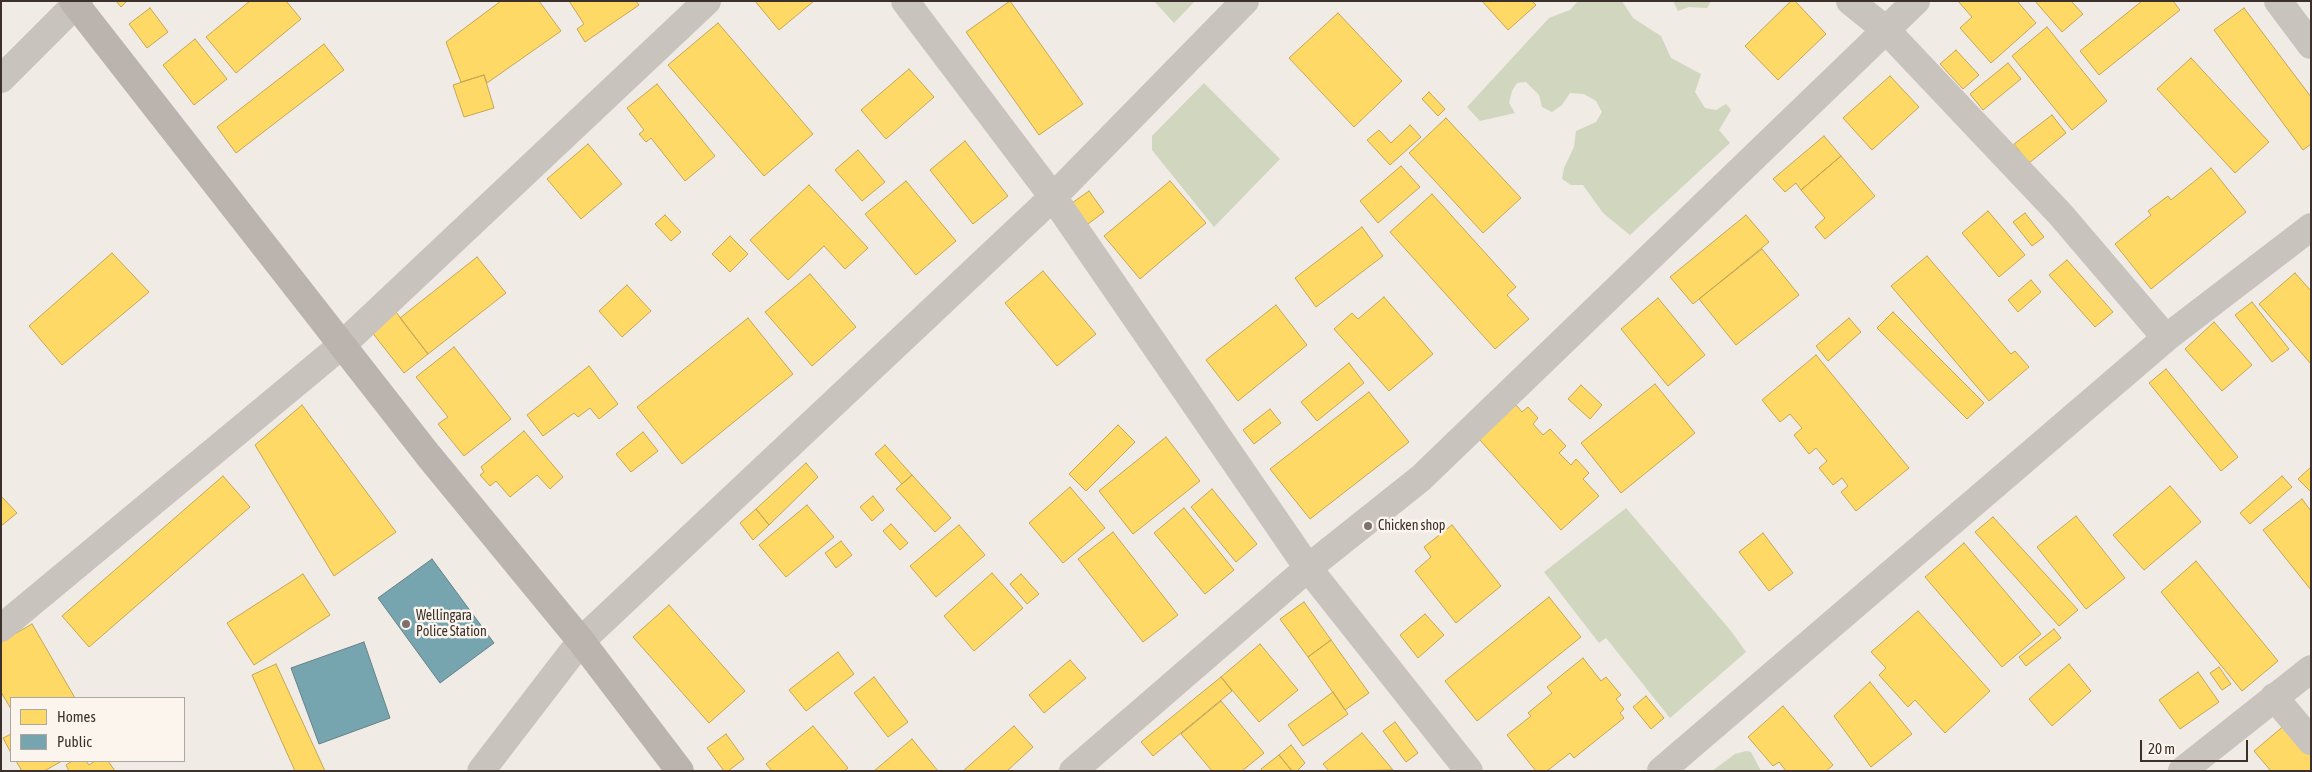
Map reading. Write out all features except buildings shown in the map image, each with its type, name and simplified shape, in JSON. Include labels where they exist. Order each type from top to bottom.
[{"type":"street","points":[[1,628],[342,345],[707,1]]},
{"type":"street","points":[[905,1],[1054,197],[1308,568],[1469,771]]},
{"type":"street","points":[[481,771],[581,641],[1054,197],[1245,1]]},
{"type":"street","points":[[1850,1],[1886,30],[2061,215],[2166,338]]},
{"type":"street","points":[[1073,771],[1308,568],[1421,478],[1916,1]]},
{"type":"street","points":[[2278,1],[2311,45]]},
{"type":"street","points":[[1,79],[76,2],[428,455],[581,641],[680,771]]},
{"type":"street","points":[[1661,771],[2166,338],[2311,227]]},
{"type":"street","points":[[2182,771],[2311,668]]},
{"type":"street","points":[[2274,697],[2311,741]]},
{"type":"green space","points":[[1154,1],[1195,1],[1174,23]]},
{"type":"green space","points":[[1578,1],[1622,1],[1633,18],[1661,36],[1671,58],[1701,74],[1695,92],[1705,108],[1716,110],[1726,104],[1731,110],[1719,130],[1730,143],[1630,235],[1603,213],[1583,185],[1571,185],[1562,179],[1564,168],[1574,147],[1576,131],[1596,122],[1602,112],[1596,101],[1584,94],[1570,93],[1562,105],[1552,112],[1542,107],[1539,95],[1526,82],[1517,83],[1512,91],[1509,103],[1515,113],[1480,121],[1467,107],[1549,18],[1570,10]]},
{"type":"green space","points":[[1673,1],[1711,1],[1707,8],[1689,7],[1678,11]]},
{"type":"green space","points":[[1204,83],[1280,159],[1214,227],[1152,150],[1152,136]]},
{"type":"green space","points":[[1626,508],[1731,631],[1746,652],[1670,718],[1606,638],[1599,643],[1544,572]]},
{"type":"green space","points":[[1746,751],[1751,752],[1761,771],[1712,771],[1735,754]]},
{"type":"place","name":"Chicken shop","points":[[1368,526]]},
{"type":"place","name":"Wellingara Police Station","points":[[406,624]]}]
